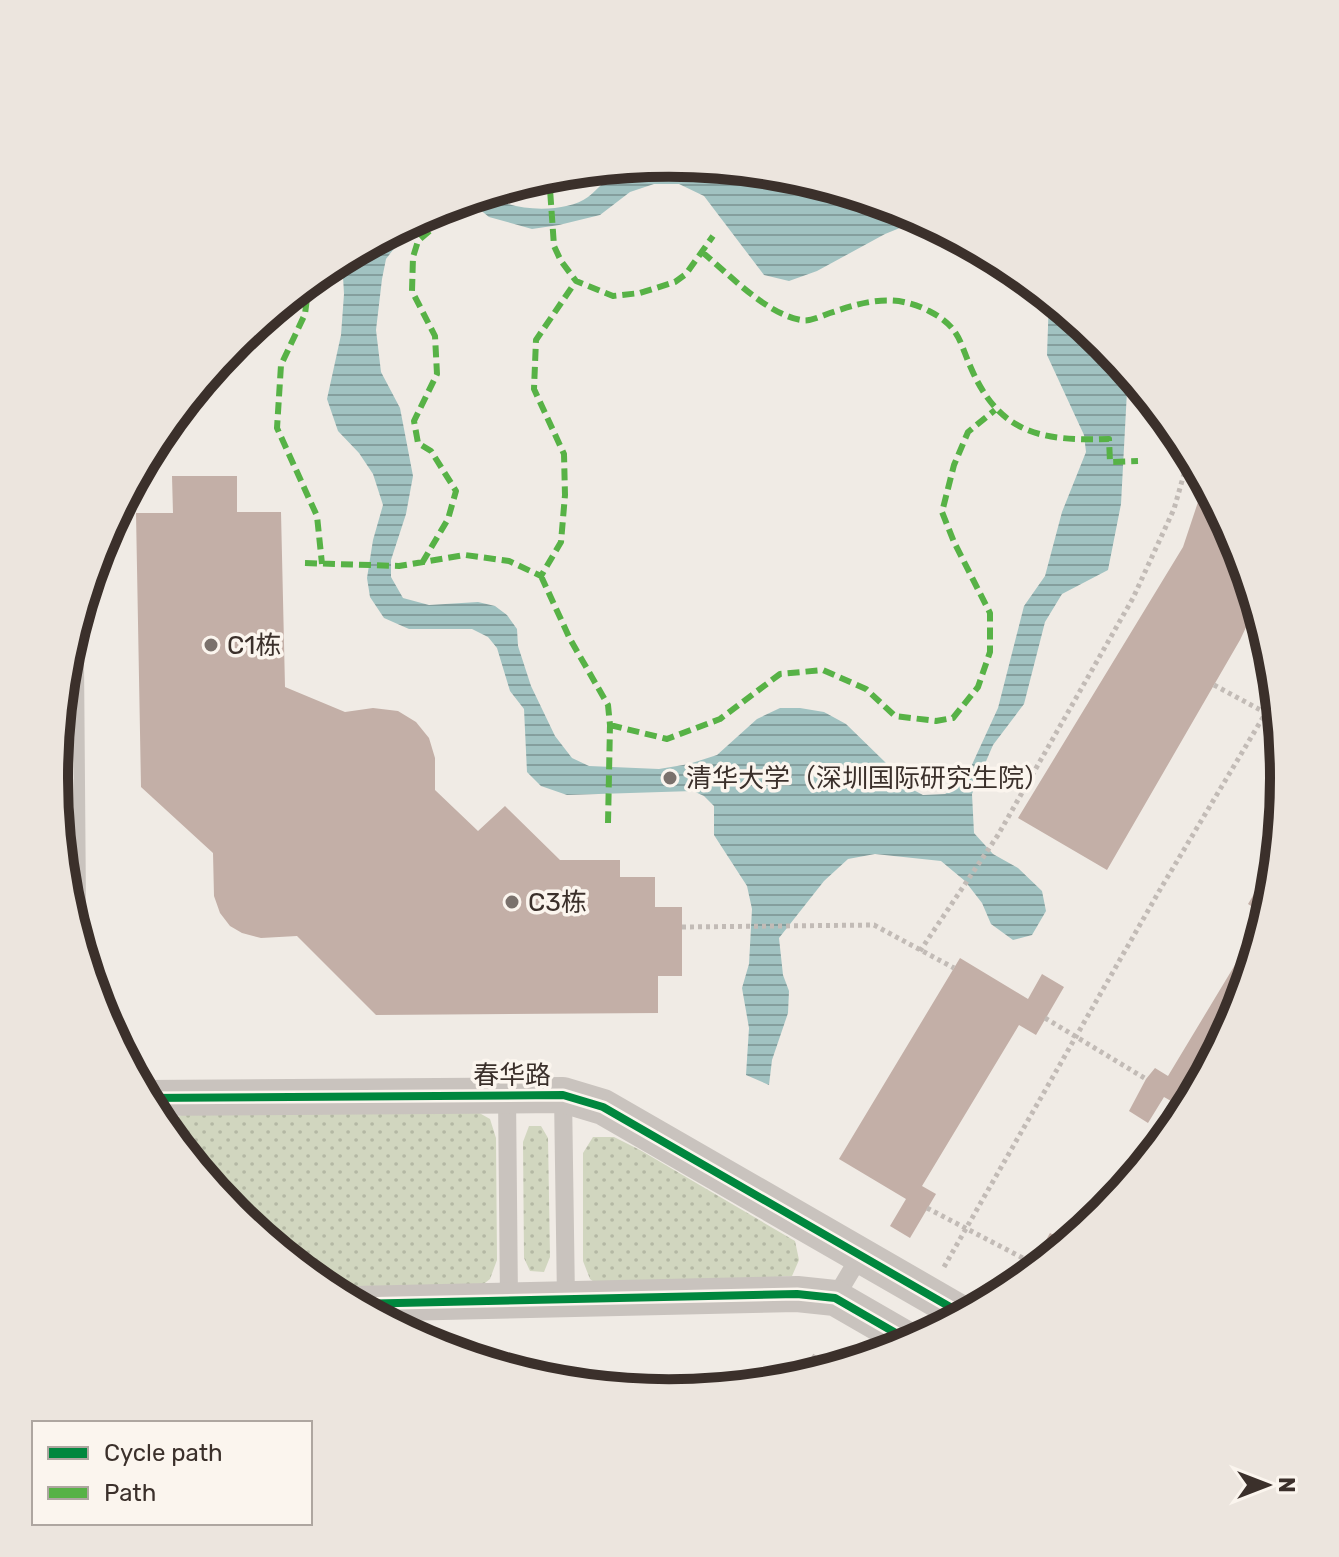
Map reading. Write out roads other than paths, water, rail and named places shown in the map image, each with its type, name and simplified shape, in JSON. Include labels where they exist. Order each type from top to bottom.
[{"type":"street","name":"春华路","points":[[160,1098],[563,1095],[603,1107],[953,1309]]},
{"type":"street","points":[[377,1304],[797,1294],[835,1298],[898,1335]]},
{"type":"lane","points":[[507,1095],[509,1301]]},
{"type":"lane","points":[[563,1095],[566,1300]]},
{"type":"lane","points":[[835,1298],[860,1256]]},
{"type":"water","points":[[709,178],[825,197],[906,226],[817,271],[789,281],[764,275],[704,196],[679,184],[654,184],[630,192],[600,215],[532,229],[489,217],[478,208],[501,201],[537,209],[552,208],[588,197],[606,180]]},
{"type":"water","points":[[400,241],[386,259],[376,330],[381,372],[400,408],[413,476],[406,514],[391,560],[391,577],[403,598],[429,605],[478,602],[495,606],[507,615],[517,629],[518,646],[531,686],[555,736],[572,758],[589,766],[659,769],[689,764],[717,755],[757,719],[780,708],[800,708],[824,712],[846,724],[904,785],[923,795],[945,794],[964,782],[998,708],[1024,606],[1045,576],[1062,512],[1086,452],[1084,435],[1047,355],[1049,311],[1095,353],[1127,388],[1121,504],[1108,570],[1062,594],[1045,622],[1024,704],[993,745],[972,794],[974,833],[993,854],[1018,868],[1042,891],[1046,911],[1032,935],[1013,940],[991,924],[982,903],[965,881],[941,861],[875,854],[848,859],[824,881],[779,938],[783,975],[789,991],[788,1013],[772,1060],[769,1085],[746,1075],[749,1028],[742,988],[749,964],[752,909],[747,886],[714,835],[714,806],[693,791],[567,795],[541,786],[527,772],[524,709],[510,691],[497,648],[488,637],[472,629],[409,629],[384,618],[370,597],[367,578],[383,505],[373,474],[338,431],[327,399],[341,335],[343,273]]},
{"type":"place","name":"C1栋","points":[[211,645]]},
{"type":"place","name":"清华大学（深圳国际研究生院）","points":[[670,778]]},
{"type":"place","name":"C3栋","points":[[512,902]]}]
